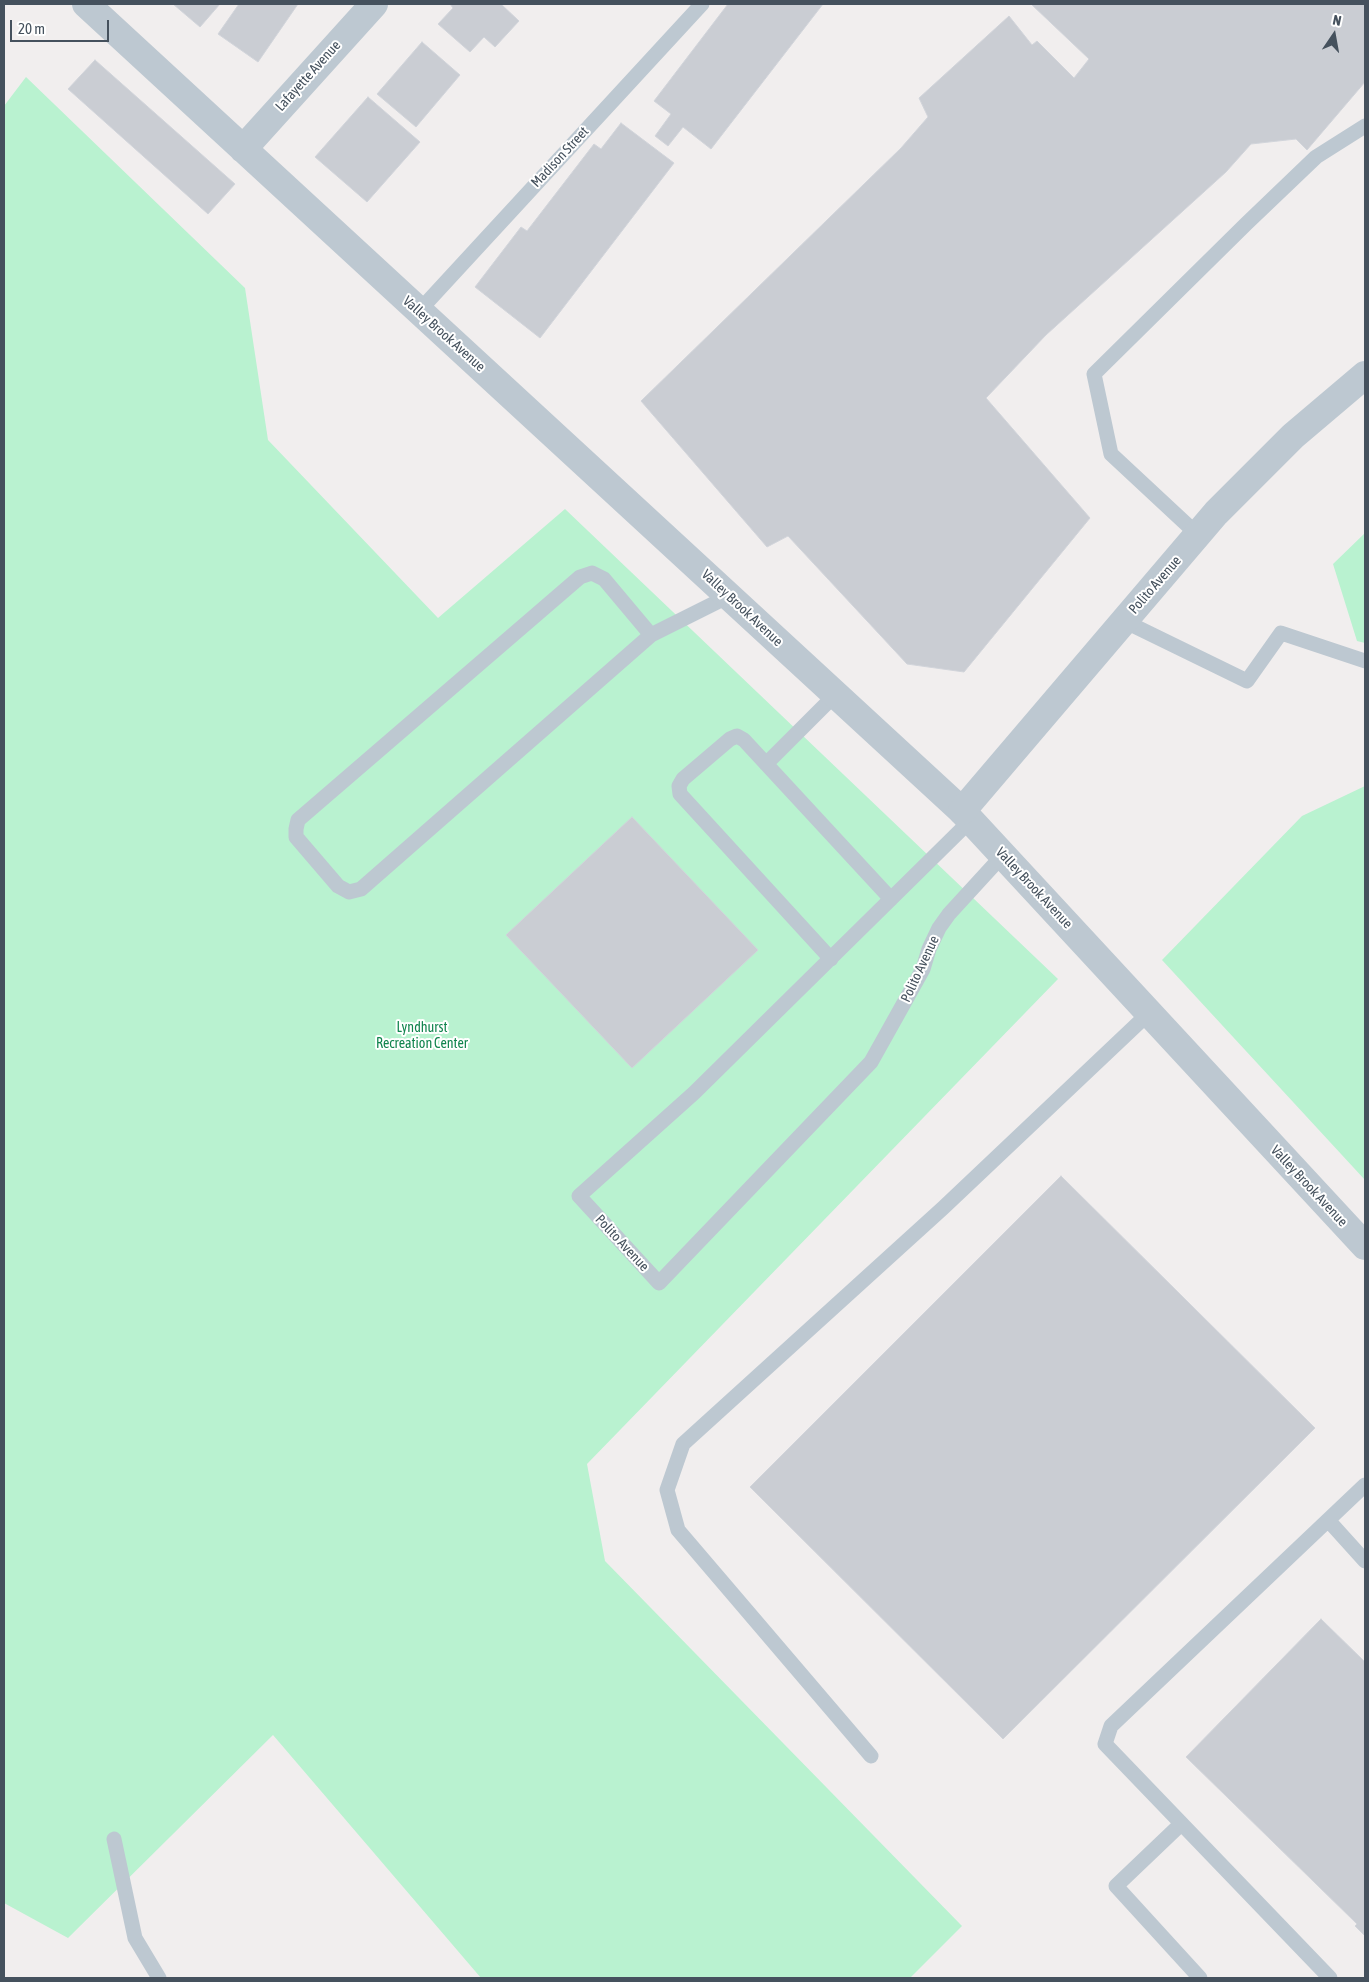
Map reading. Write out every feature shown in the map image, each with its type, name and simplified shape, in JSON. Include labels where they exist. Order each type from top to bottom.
[{"type":"street","name":"Valley Brook Avenue","points":[[86,4],[967,815],[1365,1246]]},
{"type":"street","name":"Lafayette Avenue","points":[[243,149],[374,4]]},
{"type":"street","name":"Polito Avenue","points":[[967,815],[1124,621],[1216,513],[1294,436],[1365,375]]},
{"type":"lane","name":"Madison Street","points":[[418,311],[702,4]]},
{"type":"lane","points":[[1198,535],[1111,454],[1094,374],[1316,157],[1365,126]]},
{"type":"lane","points":[[651,635],[604,578],[592,573],[580,577],[298,820],[296,837],[338,886],[350,892],[362,889],[651,635],[729,596]]},
{"type":"lane","points":[[1124,621],[1247,681],[1281,633],[1365,661]]},
{"type":"lane","points":[[766,764],[836,694]]},
{"type":"lane","points":[[831,959],[680,794],[679,786],[683,779],[730,739],[737,736],[744,740],[891,899]]},
{"type":"lane","name":"Polito Avenue","points":[[967,815],[891,899],[831,959],[694,1093],[579,1196],[659,1282],[871,1062],[923,969],[929,949],[939,928],[949,914],[1004,855]]},
{"type":"lane","points":[[870,1756],[678,1530],[667,1490],[683,1444],[943,1208],[1149,1014]]},
{"type":"lane","points":[[1330,1978],[1105,1744],[1111,1726],[1365,1485]]},
{"type":"lane","points":[[1328,1520],[1365,1560]]},
{"type":"lane","points":[[1181,1824],[1116,1886],[1200,1978]]},
{"type":"lane","points":[[114,1840],[135,1938],[159,1978]]},
{"type":"green space","name":"Lyndhurst Recreation Center","points":[[26,77],[245,288],[268,440],[438,618],[565,509],[1058,979],[587,1464],[605,1561],[962,1926],[910,1978],[481,1978],[273,1735],[68,1938],[4,1903],[4,106]]},
{"type":"green space","points":[[1365,533],[1365,643],[1357,641],[1333,564]]},
{"type":"green space","points":[[1365,786],[1365,1180],[1162,960],[1302,816]]},
{"type":"building","points":[[173,4],[220,4],[200,27]]},
{"type":"building","points":[[239,4],[298,4],[258,62],[218,34]]},
{"type":"building","points":[[450,4],[501,4],[519,21],[495,47],[484,37],[470,52],[438,24],[453,8]]},
{"type":"building","points":[[728,4],[823,4],[711,149],[683,127],[668,146],[655,136],[671,114],[654,101]]},
{"type":"building","points":[[1031,4],[1365,4],[1365,82],[1307,150],[1296,139],[1251,144],[1226,172],[1046,335],[986,398],[1090,518],[964,672],[907,664],[788,536],[767,547],[641,401],[901,148],[928,117],[919,98],[1009,16],[1032,45],[1037,41],[1074,78],[1089,59]]},
{"type":"building","points":[[422,42],[460,75],[416,127],[377,94]]},
{"type":"building","points":[[95,60],[235,184],[208,214],[68,89]]},
{"type":"building","points":[[368,97],[420,142],[367,202],[315,157]]},
{"type":"building","points":[[621,123],[674,163],[540,338],[475,287],[521,227],[527,231],[594,144],[601,149]]},
{"type":"building","points":[[632,817],[758,950],[632,1068],[506,935]]},
{"type":"building","points":[[1061,1176],[1315,1428],[1003,1739],[750,1487]]},
{"type":"building","points":[[1321,1619],[1365,1662],[1365,1936],[1355,1926],[1357,1924],[1186,1757]]}]
